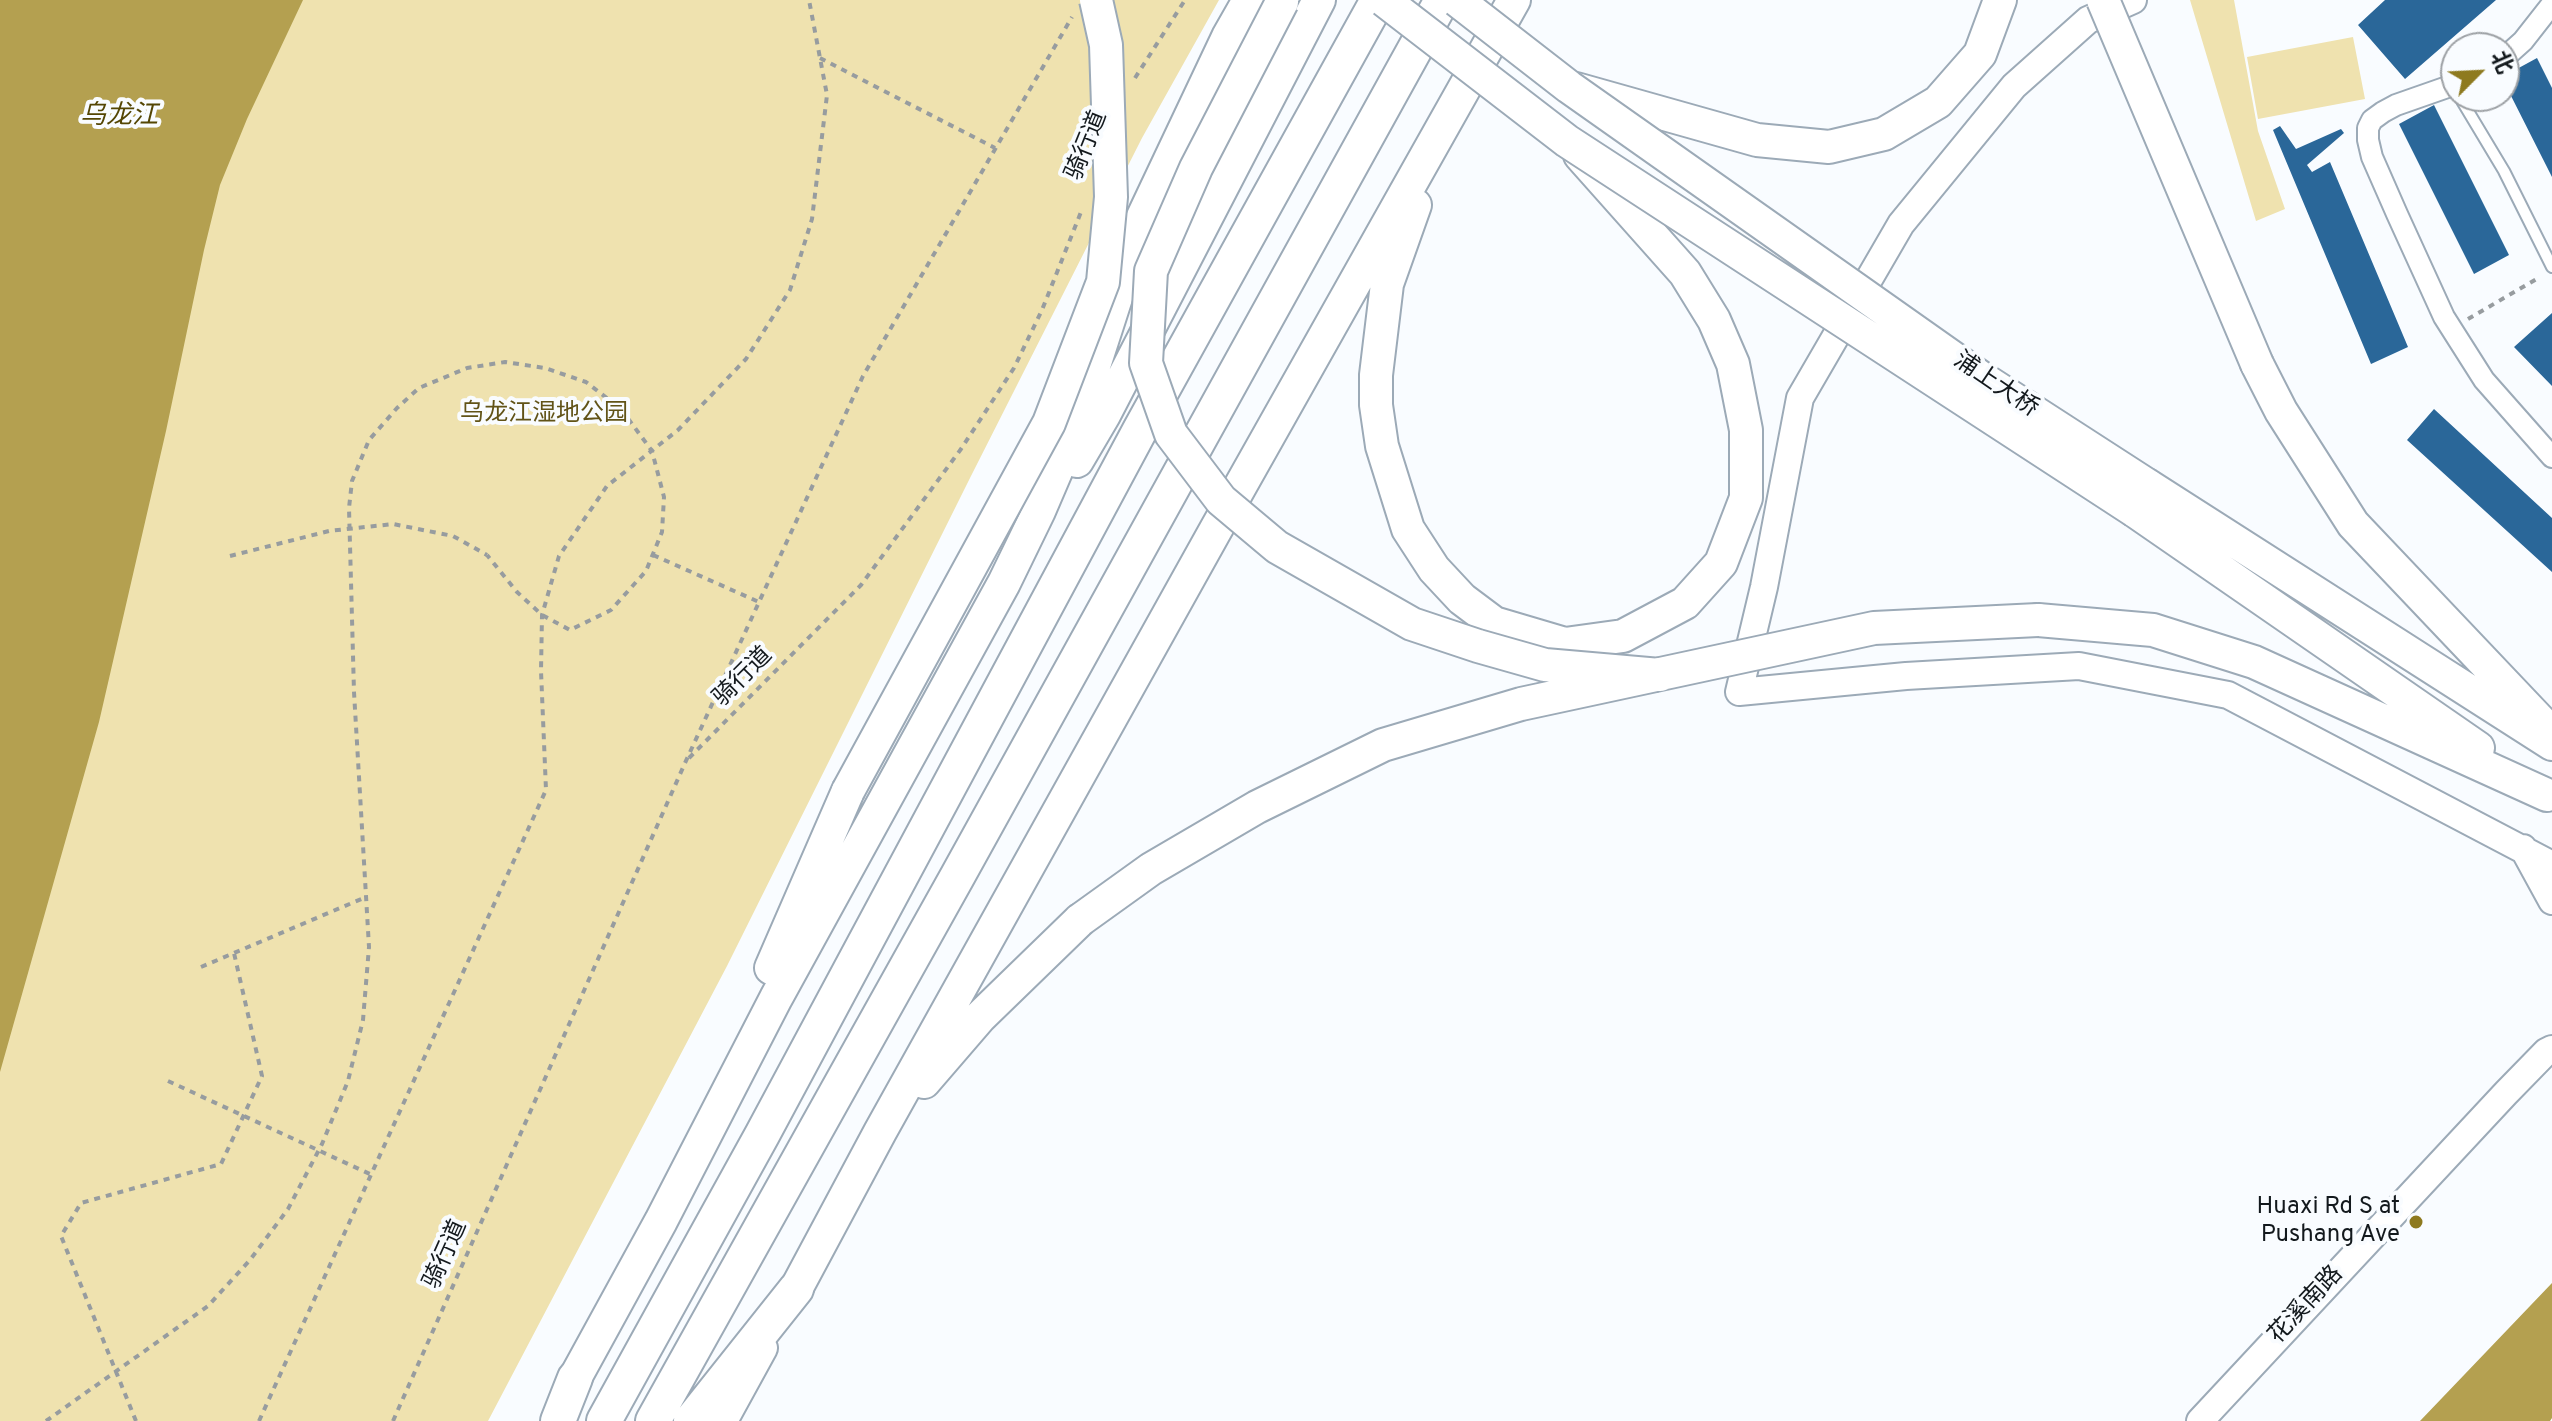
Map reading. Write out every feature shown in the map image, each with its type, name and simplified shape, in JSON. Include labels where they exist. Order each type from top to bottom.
[{"type":"highway","points":[[604,1421],[762,1135],[1140,430],[1381,0]]},
{"type":"highway","points":[[653,1421],[1442,0]]},
{"type":"highway","points":[[691,1421],[796,1289]]},
{"type":"highway","points":[[558,1421],[575,1378]]},
{"type":"main road","points":[[1004,583],[1072,434],[1140,223],[1228,37],[1249,0]]},
{"type":"main road","points":[[550,1421],[661,1221],[776,998],[1004,583],[1104,415],[1319,0]]},
{"type":"main road","points":[[1381,0],[1567,141],[2141,498],[2549,798]]},
{"type":"main road","name":"浦上大桥","points":[[1457,0],[1569,87],[1983,379],[2141,498],[2552,744]]},
{"type":"main road","points":[[723,1421],[880,1132],[1454,102],[1514,0]]},
{"type":"main road","points":[[1569,87],[1757,140],[1829,147],[1884,134],[1938,102],[1980,54],[2000,0]]},
{"type":"main road","points":[[2103,0],[2257,364],[2281,411],[2353,524],[2552,734]]},
{"type":"main road","points":[[1283,1],[1196,168],[1151,271],[1146,363],[1171,434],[1221,500],[1277,547],[1412,624],[1545,665],[1660,675]]},
{"type":"main road","points":[[661,1221],[848,791],[1049,423],[1103,282],[1111,184],[1106,45],[1086,5]]},
{"type":"main road","points":[[1454,102],[1387,284],[1376,375],[1376,405],[1382,446],[1408,529],[1434,569],[1462,599],[1494,623],[1565,644],[1623,636],[1685,603],[1721,563],[1746,498],[1746,430],[1733,364],[1714,320],[1685,273],[1567,141]]},
{"type":"main road","points":[[880,1132],[980,1017],[1080,920],[1151,869],[1243,815],[1383,745],[1521,704],[1874,628],[2038,620],[2153,630],[2254,662],[2549,798]]},
{"type":"street","points":[[2133,0],[2088,20],[2014,86],[1901,224],[1800,398],[1764,587],[1739,692],[1906,676],[2079,666],[2228,695],[2552,865]]},
{"type":"street","points":[[2520,44],[2550,13]]},
{"type":"street","points":[[2440,93],[2396,105],[2372,120],[2368,128],[2372,157],[2451,329],[2484,380],[2552,457]]},
{"type":"street","points":[[2523,848],[2552,901]]},
{"type":"street","name":"花溪南路","points":[[2200,1421],[2550,1046]]},
{"type":"lane","points":[[2469,112],[2504,171],[2552,267]]},
{"type":"path","points":[[259,1421],[546,790],[542,615],[559,556],[607,486],[678,430],[746,359],[790,290],[812,219],[827,95],[809,0]]},
{"type":"path","points":[[1132,82],[1185,0]]},
{"type":"path","points":[[685,763],[863,376],[996,148],[1086,5]]},
{"type":"path","points":[[820,58],[996,148]]},
{"type":"path","name":"骑行道","points":[[393,1421],[685,763],[861,585],[961,449],[1014,368],[1042,310],[1081,211]]},
{"type":"path","points":[[2451,329],[2539,277]]},
{"type":"path","points":[[46,1421],[208,1306],[250,1260],[288,1209],[322,1144],[342,1094],[363,1020],[369,947],[354,692],[349,508],[352,481],[369,440],[419,388],[467,368],[505,362],[545,368],[586,382],[621,409],[652,451],[664,497],[662,532],[646,571],[611,610],[570,630],[542,615],[517,592],[487,555],[453,536],[393,524],[329,531],[230,556]]},
{"type":"path","points":[[653,555],[759,602]]},
{"type":"path","points":[[201,967],[366,897]]},
{"type":"path","points":[[136,1421],[61,1236],[81,1203],[221,1164],[262,1076],[234,953]]},
{"type":"path","points":[[168,1081],[372,1175]]},
{"type":"green space","name":"乌龙江湿地公园","points":[[253,0],[1219,0],[1142,138],[727,966],[488,1421],[0,1421],[0,906]]},
{"type":"green space","points":[[2190,0],[2234,0],[2258,131],[2285,209],[2256,221]]},
{"type":"green space","points":[[2353,37],[2365,99],[2258,119],[2247,57]]},
{"type":"water","name":"乌龙江","points":[[0,0],[303,0],[220,185],[99,722],[0,1072]]},
{"type":"water","points":[[2552,1283],[2550,1421],[2420,1421]]},
{"type":"building","points":[[2385,0],[2496,0],[2459,32],[2440,32],[2440,49],[2405,79],[2358,25]]},
{"type":"building","points":[[2537,58],[2552,88],[2552,177],[2519,112],[2520,67]]},
{"type":"building","points":[[2434,105],[2509,255],[2474,274],[2399,124]]},
{"type":"building","points":[[2280,126],[2296,149],[2341,129],[2344,133],[2307,165],[2312,172],[2330,162],[2408,347],[2371,364],[2273,130]]},
{"type":"building","points":[[2552,313],[2552,386],[2514,347]]},
{"type":"building","points":[[2434,409],[2552,518],[2552,572],[2407,440]]},
{"type":"place","name":"Huaxi Rd S at Pushang Ave","points":[[2416,1222]]}]
